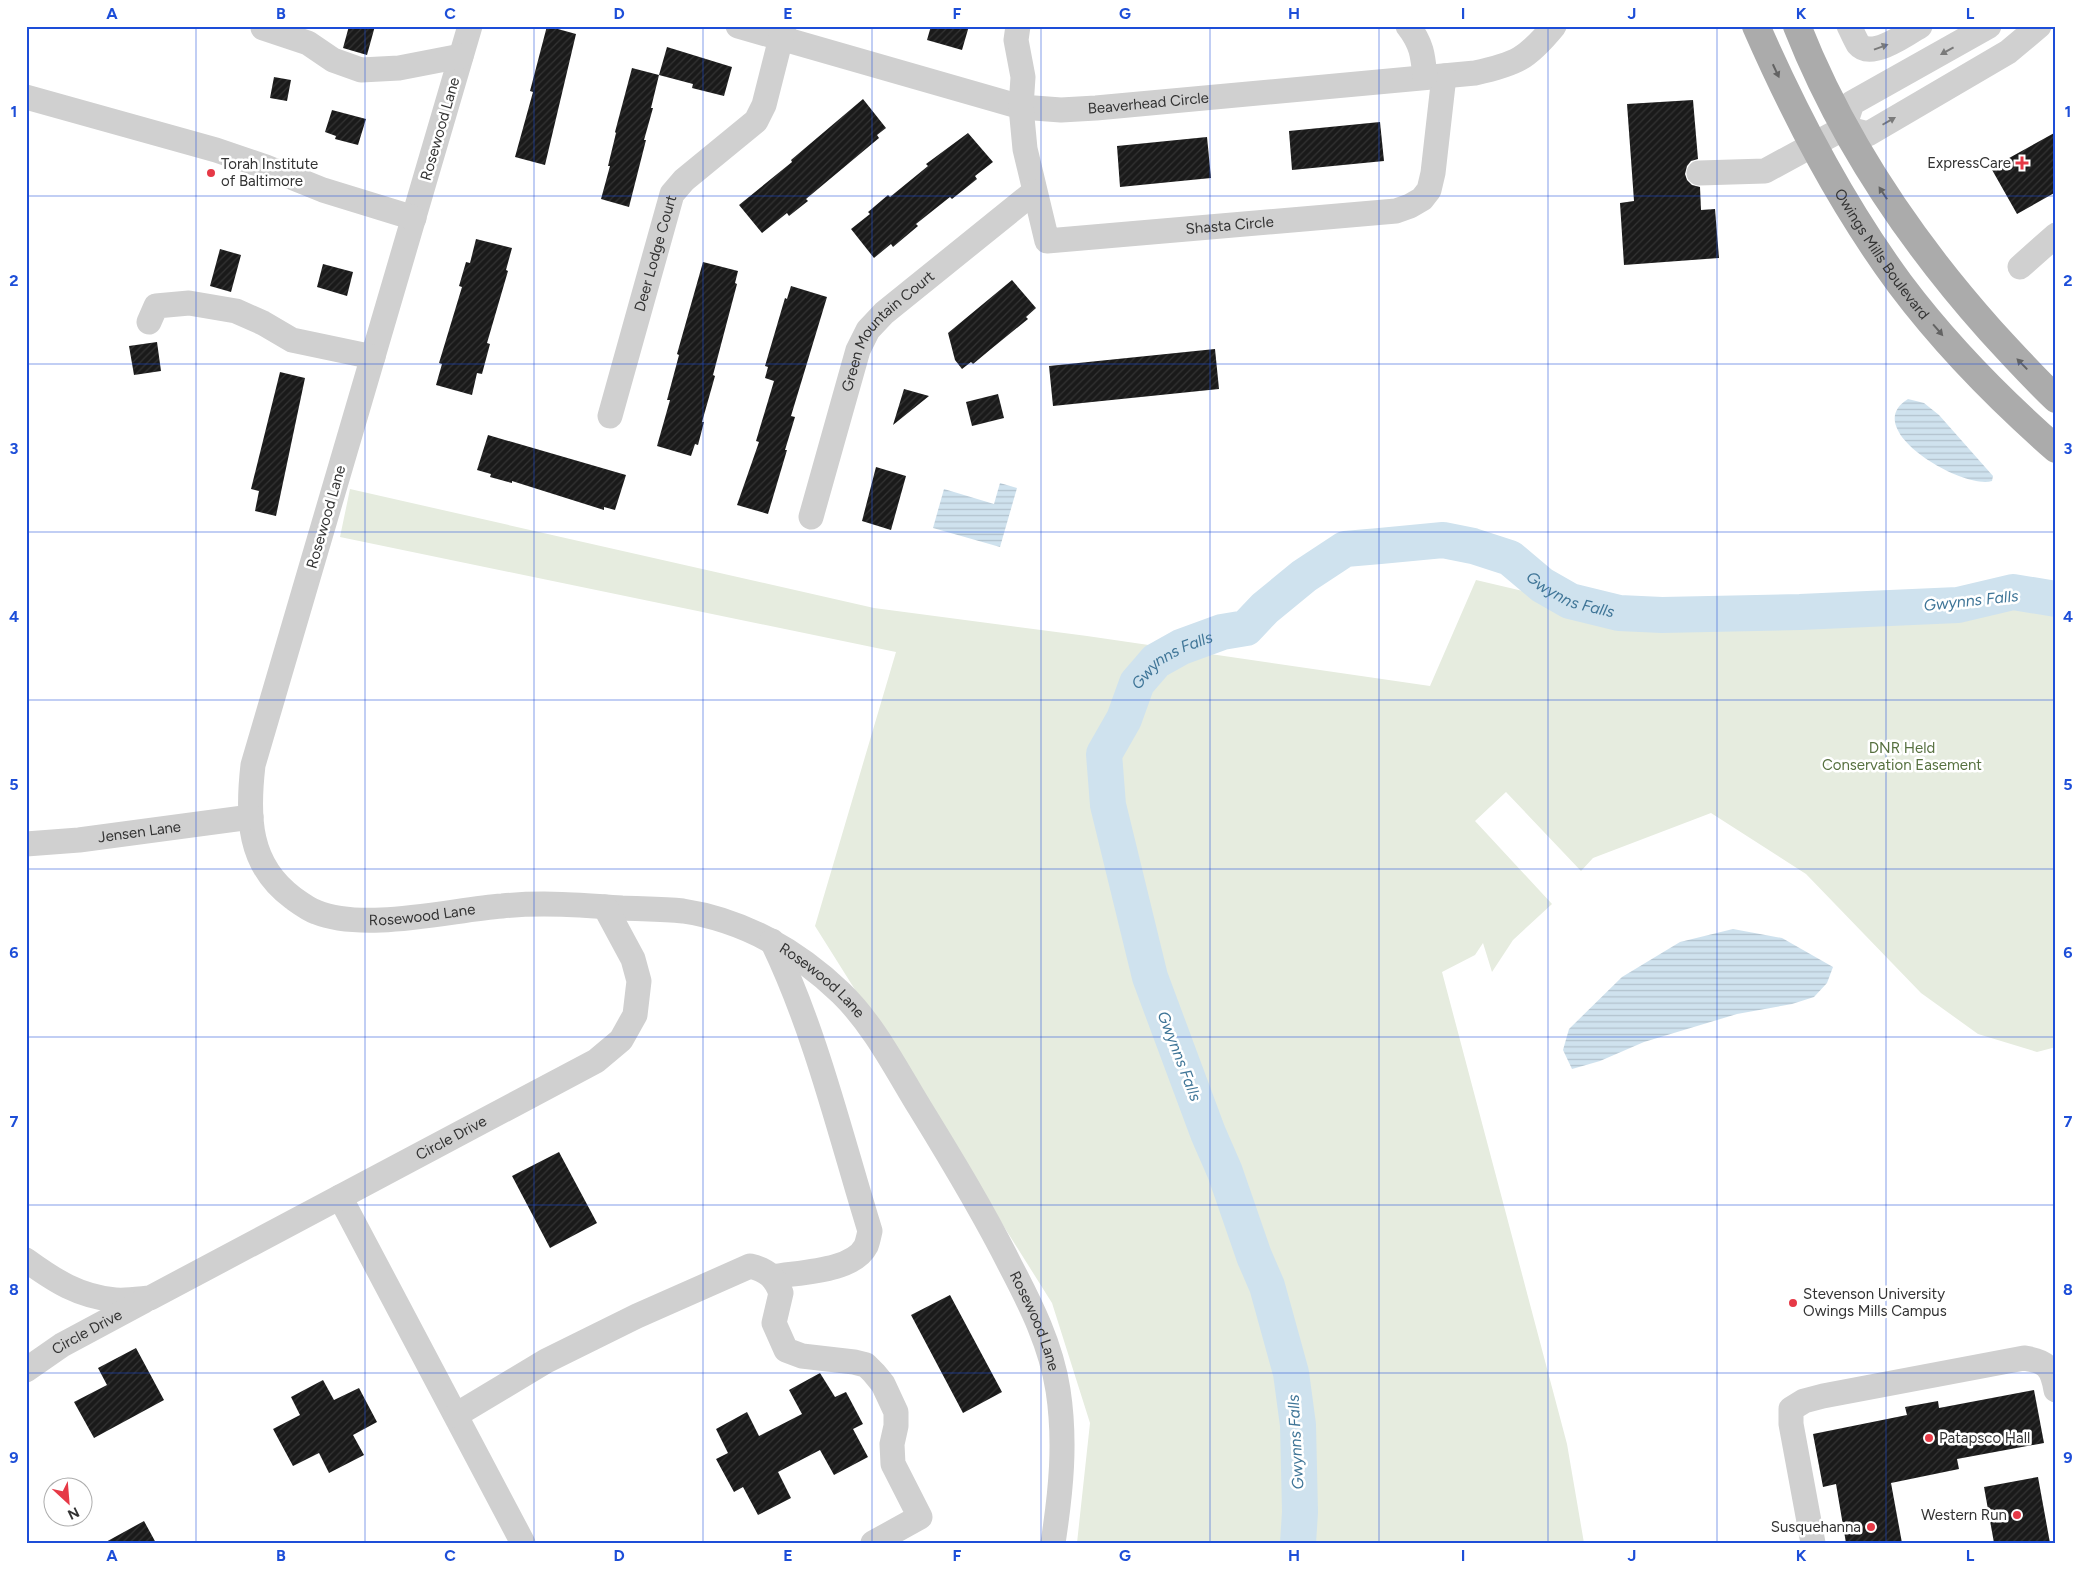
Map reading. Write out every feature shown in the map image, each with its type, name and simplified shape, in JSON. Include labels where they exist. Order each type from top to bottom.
[{"type":"main road","name":"Owings Mills Boulevard","points":[[1756,26],[1813,145],[1861,226],[1900,284],[1978,376],[2056,449]]},
{"type":"main road","points":[[1797,26],[1823,87],[1844,128],[1883,194],[1922,248],[1970,307],[2056,399]]},
{"type":"street","name":"Rosewood Lane","points":[[470,26],[253,765],[249,800],[254,844],[263,866],[276,884],[313,912],[333,917],[359,920],[419,917],[503,906],[566,904],[683,911],[726,922],[772,941],[807,963],[844,996],[874,1032],[971,1191],[1033,1308],[1048,1348],[1058,1388],[1064,1443],[1061,1486],[1053,1543]]},
{"type":"street","name":"Beaverhead Circle","points":[[738,26],[782,32],[1021,107],[1061,110],[1475,73],[1502,67],[1525,57],[1554,26]]},
{"type":"street","name":"Shasta Circle","points":[[1018,26],[1016,40],[1023,77],[1021,107],[1025,149],[1047,241],[1396,211],[1416,203],[1429,190],[1433,173],[1435,77]]},
{"type":"street","points":[[1408,26],[1417,38],[1435,77]]},
{"type":"street","points":[[1849,26],[1859,45],[1865,49],[1874,50],[1920,26]]},
{"type":"street","points":[[1844,128],[1852,103],[1989,26]]},
{"type":"street","points":[[1699,173],[1765,171],[1844,128],[1868,134],[2008,52],[2039,26]]},
{"type":"street","points":[[263,28],[308,43],[333,60],[361,70],[399,68],[462,56]]},
{"type":"street","name":"Deer Lodge Court","points":[[610,416],[672,194],[684,180],[756,121],[764,105],[782,32]]},
{"type":"street","points":[[26,97],[216,150],[266,167],[323,190],[414,218]]},
{"type":"street","name":"Green Mountain Court","points":[[811,517],[858,350],[868,330],[884,312],[1034,192]]},
{"type":"street","points":[[2020,267],[2056,235]]},
{"type":"street","points":[[149,322],[156,306],[189,303],[236,311],[292,340],[373,357]]},
{"type":"street","name":"Jensen Lane","points":[[26,844],[79,840],[251,817]]},
{"type":"street","name":"Circle Drive","points":[[26,1370],[62,1345],[596,1061],[621,1040],[635,1015],[639,981],[633,959],[604,907]]},
{"type":"street","points":[[772,941],[791,980],[870,1231],[865,1247],[846,1264],[834,1268],[772,1276]]},
{"type":"street","points":[[340,1197],[523,1543]]},
{"type":"street","name":"Circle Drive","points":[[26,1260],[58,1283],[85,1295],[116,1300],[150,1298]]},
{"type":"street","points":[[456,1415],[546,1361],[646,1312],[750,1266],[764,1270],[772,1276],[781,1293],[774,1323],[786,1350],[802,1356],[835,1358],[866,1365],[883,1384],[896,1412],[896,1426],[892,1444],[893,1464],[920,1517],[873,1543]]},
{"type":"street","points":[[1813,1543],[1791,1424],[1792,1409],[1804,1401],[2024,1358],[2040,1360],[2050,1369],[2056,1390]]},
{"type":"green space","name":"DNR Held Conservation Easement","points":[[350,489],[874,608],[1087,636],[1430,686],[1476,580],[1590,607],[1688,620],[1925,602],[2007,582],[2056,603],[2056,1047],[2037,1052],[1978,1034],[1921,993],[1806,874],[1711,813],[1593,858],[1581,871],[1506,792],[1475,821],[1552,904],[1513,940],[1492,972],[1483,943],[1475,955],[1442,972],[1567,1444],[1584,1543],[1077,1543],[1090,1423],[1052,1303],[815,926],[896,652],[340,537]]},
{"type":"water","points":[[1908,399],[1924,403],[1939,415],[1993,476],[1992,481],[1978,481],[1939,467],[1920,455],[1905,441],[1896,426],[1896,412]]},
{"type":"water","points":[[1000,483],[1017,488],[1000,547],[933,528],[944,489],[994,504]]},
{"type":"water","points":[[1733,929],[1782,938],[1833,967],[1827,983],[1814,997],[1792,1004],[1737,1014],[1644,1042],[1600,1061],[1572,1069],[1563,1050],[1569,1029],[1622,977],[1680,942]]},
{"type":"building","points":[[349,26],[375,26],[367,55],[343,48]]},
{"type":"building","points":[[547,26],[576,34],[545,165],[515,157],[533,92],[530,91]]},
{"type":"building","points":[[931,26],[969,26],[962,50],[927,40]]},
{"type":"building","points":[[667,47],[732,67],[724,96],[692,88],[693,84],[659,75]]},
{"type":"building","points":[[632,68],[659,75],[651,108],[653,108],[644,140],[646,140],[629,207],[601,199],[610,166],[608,166],[615,132]]},
{"type":"building","points":[[274,77],[291,80],[287,101],[270,98]]},
{"type":"building","points":[[863,99],[886,128],[877,135],[879,138],[806,199],[808,201],[789,216],[787,213],[762,233],[739,205],[792,162],[791,160]]},
{"type":"building","points":[[1693,100],[1698,159],[1691,161],[1687,166],[1685,174],[1687,180],[1692,185],[1700,187],[1701,210],[1715,209],[1719,258],[1624,265],[1620,203],[1634,201],[1627,104]]},
{"type":"building","points":[[332,110],[366,119],[358,145],[335,139],[336,136],[325,132]]},
{"type":"building","points":[[1380,122],[1384,161],[1292,170],[1289,131]]},
{"type":"building","points":[[2056,132],[2056,192],[2017,214],[1991,168]]},
{"type":"building","points":[[968,133],[993,162],[975,176],[977,179],[952,199],[950,197],[916,224],[918,226],[893,247],[891,244],[874,258],[851,229],[870,214],[868,212],[888,195],[890,197],[928,166],[926,164]]},
{"type":"building","points":[[1207,137],[1211,178],[1120,187],[1117,146]]},
{"type":"building","points":[[476,239],[512,248],[506,270],[508,271],[487,343],[490,344],[482,374],[477,373],[472,395],[436,385],[442,364],[439,363],[462,287],[459,286],[466,262],[470,263]]},
{"type":"building","points":[[220,249],[241,255],[231,292],[210,286]]},
{"type":"building","points":[[703,262],[738,271],[735,283],[737,284],[702,422],[704,422],[698,445],[695,444],[691,456],[657,446],[670,400],[667,400],[679,355],[677,354]]},
{"type":"building","points":[[323,264],[353,272],[347,296],[317,287]]},
{"type":"building","points":[[1012,280],[1036,308],[1026,317],[1028,319],[973,364],[971,362],[962,369],[955,360],[948,333]]},
{"type":"building","points":[[791,286],[827,297],[791,416],[795,417],[768,514],[737,505],[759,442],[756,441],[774,381],[765,378],[768,367],[765,366],[785,298],[787,299]]},
{"type":"building","points":[[157,342],[161,371],[134,375],[129,346]]},
{"type":"building","points":[[1215,349],[1219,389],[1053,406],[1049,366]]},
{"type":"building","points":[[280,372],[305,378],[276,516],[255,511],[259,491],[251,489]]},
{"type":"building","points":[[904,389],[929,396],[893,425]]},
{"type":"building","points":[[998,394],[1004,418],[972,426],[966,402]]},
{"type":"building","points":[[488,435],[626,475],[615,510],[604,507],[604,510],[512,481],[512,483],[490,477],[491,474],[477,470]]},
{"type":"building","points":[[876,467],[906,476],[891,530],[862,521]]},
{"type":"building","points":[[559,1152],[597,1223],[550,1248],[512,1176]]},
{"type":"building","points":[[950,1295],[1002,1392],[963,1413],[911,1315]]},
{"type":"building","points":[[136,1348],[164,1400],[94,1438],[74,1402],[107,1385],[98,1368]]},
{"type":"building","points":[[820,1373],[835,1397],[846,1392],[863,1424],[853,1429],[868,1457],[834,1475],[820,1450],[778,1472],[791,1498],[758,1515],[743,1487],[734,1492],[716,1459],[728,1453],[716,1429],[747,1412],[759,1436],[802,1414],[789,1390]]},
{"type":"building","points":[[323,1380],[334,1400],[359,1388],[377,1422],[353,1435],[364,1455],[329,1473],[319,1453],[293,1466],[273,1429],[300,1415],[291,1397]]},
{"type":"building","name":"Patapsco Hall","points":[[2034,1390],[2044,1443],[1957,1459],[1959,1469],[1891,1483],[1902,1543],[1846,1543],[1836,1484],[1823,1487],[1813,1434],[1907,1415],[1905,1407],[1938,1401],[1939,1408]]},
{"type":"building","name":"Western Run","points":[[2038,1477],[2050,1543],[1994,1543],[1984,1487]]},
{"type":"building","points":[[144,1521],[156,1543],[104,1543]]},
{"type":"waterway","name":"Gwynns Falls","points":[[1298,1543],[1300,1512],[1298,1425],[1291,1373],[1267,1286],[1254,1256],[1225,1172],[1208,1133],[1150,977],[1108,805],[1104,754],[1124,719],[1137,683],[1156,661],[1181,647],[1222,632],[1246,628],[1265,608],[1304,576],[1345,549],[1443,540],[1473,546],[1510,558],[1542,585],[1570,601],[1619,613],[1662,615],[1800,612],[1958,605],[2013,592],[2056,599]]},
{"type":"place","name":"ExpressCare","points":[[2022,163]]},
{"type":"place","name":"Torah Institute of Baltimore","points":[[211,173]]},
{"type":"place","name":"Stevenson University Owings Mills Campus","points":[[1793,1303]]},
{"type":"place","name":"Patapsco Hall","points":[[1929,1438]]},
{"type":"place","name":"Western Run","points":[[2017,1515]]},
{"type":"place","name":"Susquehanna","points":[[1871,1527]]}]
